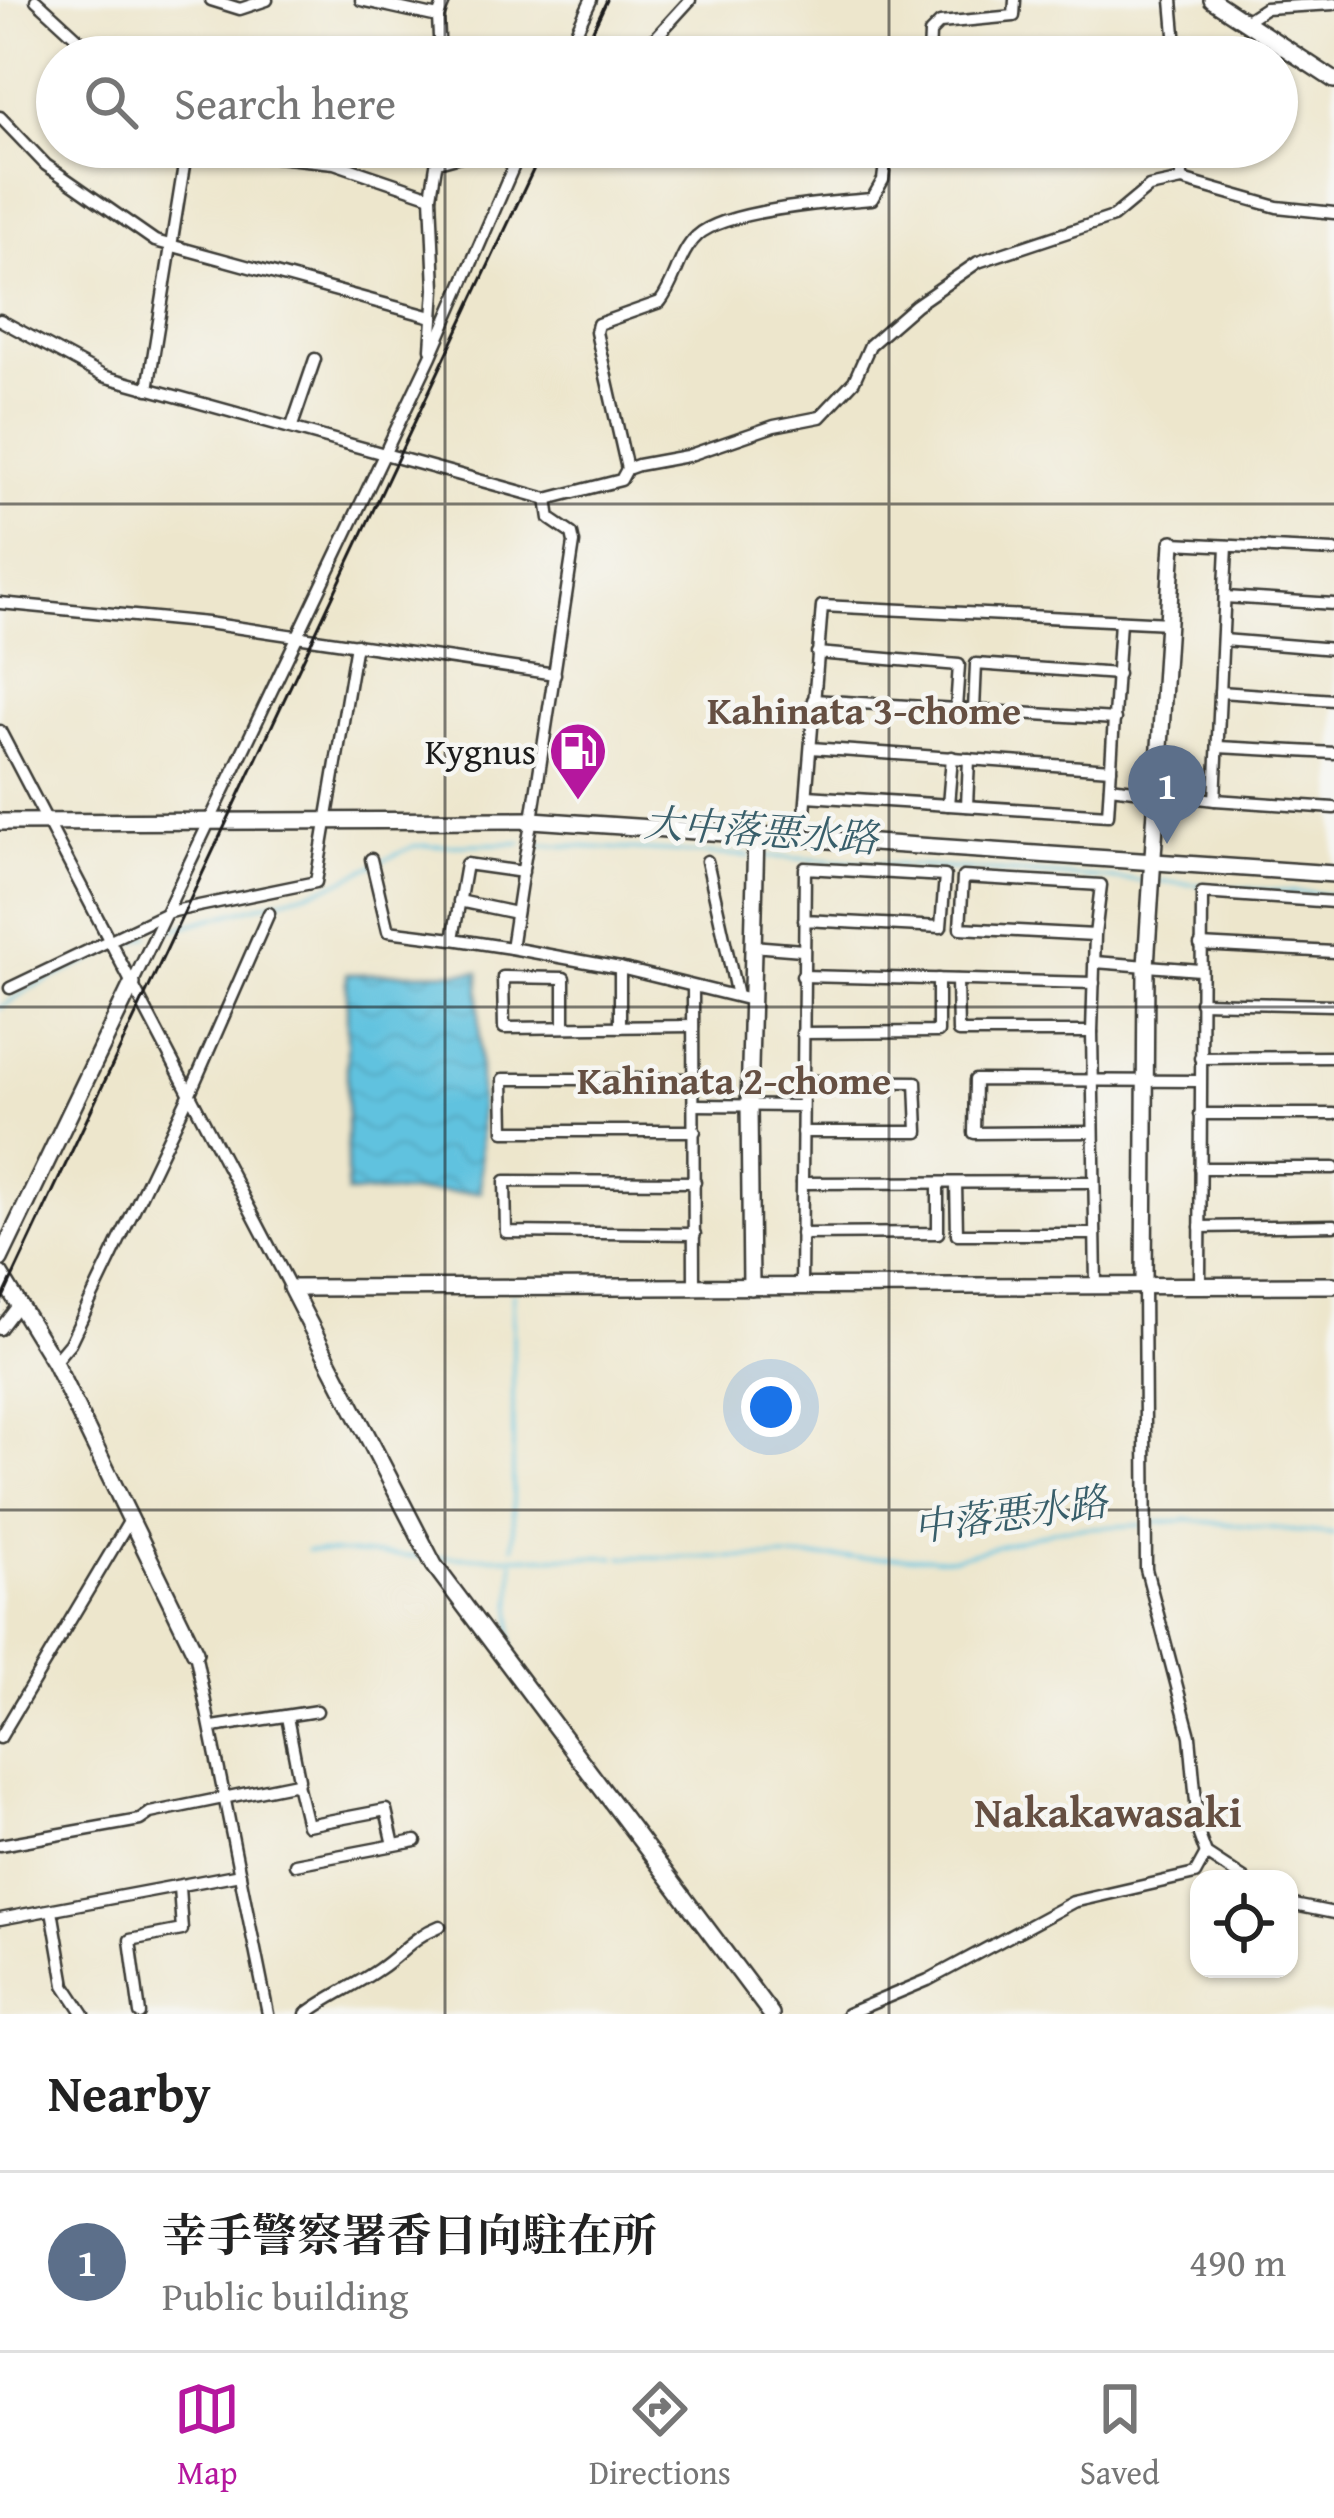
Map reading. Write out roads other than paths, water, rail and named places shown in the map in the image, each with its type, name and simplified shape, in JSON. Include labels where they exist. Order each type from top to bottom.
[{"type":"street","points":[[36,0],[75,36]]},
{"type":"street","points":[[211,0],[240,9],[267,0]]},
{"type":"street","points":[[361,0],[438,17]]},
{"type":"street","points":[[439,36],[438,17],[446,0]]},
{"type":"street","points":[[574,36],[591,0]]},
{"type":"street","points":[[657,36],[690,0]]},
{"type":"street","points":[[930,36],[940,23],[1014,16],[1015,0]]},
{"type":"street","points":[[1172,0],[1175,36]]},
{"type":"street","points":[[1212,0],[1268,36]]},
{"type":"street","points":[[1245,21],[1264,8],[1334,4]]},
{"type":"street","points":[[1298,56],[1334,80]]},
{"type":"street","points":[[0,117],[36,155]]},
{"type":"street","points":[[50,168],[155,242],[432,317]]},
{"type":"street","points":[[148,389],[184,168]]},
{"type":"street","points":[[354,168],[431,196]]},
{"type":"street","points":[[431,356],[435,289],[431,196],[437,168]]},
{"type":"street","points":[[0,1259],[431,356],[513,168]]},
{"type":"street","points":[[0,320],[104,376],[547,499],[621,480],[627,469],[603,368],[598,324],[660,302],[684,253],[702,231],[785,207],[872,199],[884,168]]},
{"type":"street","points":[[1182,168],[1182,180]]},
{"type":"street","points":[[627,469],[820,417],[854,381],[870,345],[916,305],[978,262],[1112,217],[1149,187],[1182,180],[1277,207],[1334,213]]},
{"type":"street","points":[[292,426],[315,359]]},
{"type":"street","points":[[512,947],[574,543],[572,534],[550,519],[547,499]]},
{"type":"street","points":[[1230,1870],[1206,1854],[1198,1835],[1190,1736],[1146,1569],[1147,966],[1173,543],[1334,550]]},
{"type":"street","points":[[1215,800],[1227,546]]},
{"type":"street","points":[[1225,597],[1334,604]]},
{"type":"street","points":[[0,602],[299,635],[555,674]]},
{"type":"street","points":[[803,838],[822,606],[1169,623]]},
{"type":"street","points":[[807,796],[1108,815],[1120,622]]},
{"type":"street","points":[[1223,640],[1334,649]]},
{"type":"street","points":[[10,988],[113,946],[168,915],[316,882],[356,644]]},
{"type":"street","points":[[817,653],[959,665],[956,709]]},
{"type":"street","points":[[974,710],[976,664],[1118,674]]},
{"type":"street","points":[[1220,692],[1334,700]]},
{"type":"street","points":[[814,700],[1115,719]]},
{"type":"street","points":[[0,731],[434,1565],[771,2014]]},
{"type":"street","points":[[1218,747],[1334,753]]},
{"type":"street","points":[[811,748],[1111,769]]},
{"type":"street","points":[[948,805],[952,758]]},
{"type":"street","points":[[967,806],[969,759]]},
{"type":"street","points":[[1110,787],[1334,808]]},
{"type":"street","points":[[0,822],[328,820],[531,826],[756,848],[803,838],[1150,875],[1334,874]]},
{"type":"street","points":[[751,1287],[744,998],[752,946],[756,848]]},
{"type":"street","points":[[706,862],[744,998]]},
{"type":"street","points":[[453,939],[466,864],[524,872]]},
{"type":"street","points":[[374,865],[388,931],[512,947],[744,998]]},
{"type":"street","points":[[801,1286],[802,950],[805,868],[945,876],[941,927],[804,920]]},
{"type":"street","points":[[1095,935],[960,928],[963,877],[1101,885],[1092,1032],[1096,1286]]},
{"type":"street","points":[[1200,1285],[1202,893],[1334,902]]},
{"type":"street","points":[[459,901],[517,913]]},
{"type":"street","points":[[54,1362],[70,1343],[190,1093],[269,913]]},
{"type":"street","points":[[1201,945],[1334,952]]},
{"type":"street","points":[[752,946],[802,950]]},
{"type":"street","points":[[1095,962],[1200,970]]},
{"type":"street","points":[[620,968],[620,1027]]},
{"type":"street","points":[[802,976],[1094,983]]},
{"type":"street","points":[[564,1027],[564,979],[503,977],[504,1028],[693,1026]]},
{"type":"street","points":[[802,1033],[938,1032],[938,979]]},
{"type":"street","points":[[957,980],[958,1032],[1092,1032]]},
{"type":"street","points":[[693,986],[694,1287]]},
{"type":"street","points":[[1200,1002],[1334,1005]]},
{"type":"street","points":[[1200,1058],[1334,1058]]},
{"type":"street","points":[[694,1079],[503,1079],[504,1131],[694,1131]]},
{"type":"street","points":[[1093,1132],[974,1133],[974,1080],[1200,1082]]},
{"type":"street","points":[[802,1081],[916,1082],[917,1132],[802,1132]]},
{"type":"street","points":[[694,1105],[802,1106]]},
{"type":"street","points":[[1200,1114],[1334,1114]]},
{"type":"street","points":[[1200,1168],[1334,1168]]},
{"type":"street","points":[[695,1182],[505,1181],[506,1232],[695,1234]]},
{"type":"street","points":[[802,1183],[1094,1182]]},
{"type":"street","points":[[801,1234],[938,1234],[938,1183]]},
{"type":"street","points":[[956,1183],[957,1234],[1095,1234]]},
{"type":"street","points":[[1200,1227],[1334,1225]]},
{"type":"street","points":[[0,1274],[54,1362],[195,1652],[268,2014]]},
{"type":"street","points":[[292,1288],[1334,1285]]},
{"type":"street","points":[[0,1329],[19,1304]]},
{"type":"street","points":[[0,1738],[130,1520]]},
{"type":"street","points":[[213,1727],[317,1711]]},
{"type":"street","points":[[287,1717],[308,1825],[386,1810],[394,1845]]},
{"type":"street","points":[[0,1844],[140,1820],[150,1813],[297,1784]]},
{"type":"street","points":[[296,1864],[416,1841]]},
{"type":"street","points":[[847,2014],[928,1980],[1073,1902],[1195,1874],[1206,1854]]},
{"type":"street","points":[[0,1919],[240,1874]]},
{"type":"street","points":[[140,2014],[130,1940],[182,1930],[179,1887]]},
{"type":"street","points":[[1298,1906],[1334,1913]]},
{"type":"street","points":[[52,1910],[65,1985],[84,2014]]},
{"type":"street","points":[[306,2014],[333,1993],[379,1969],[417,1935],[440,1927]]},
{"type":"water","points":[[479,972],[481,1192],[347,1193],[347,974]]},
{"type":"waterway","name":"大中落悪水路","points":[[164,932],[332,885],[414,846],[522,843]]},
{"type":"waterway","name":"大中落悪水路","points":[[532,844],[750,856]]},
{"type":"waterway","name":"大中落悪水路","points":[[760,856],[1145,881]]},
{"type":"waterway","name":"大中落悪水路","points":[[1161,882],[1334,895]]},
{"type":"waterway","name":"大中落悪水路","points":[[119,948],[149,936]]},
{"type":"waterway","name":"大中落悪水路","points":[[0,1008],[31,988],[110,952]]},
{"type":"waterway","points":[[513,1294],[513,1547]]},
{"type":"waterway","name":"中落悪水路","points":[[1152,1523],[1187,1520],[1334,1534]]},
{"type":"waterway","name":"中落悪水路","points":[[621,1557],[955,1558],[1061,1529],[1142,1525]]},
{"type":"waterway","name":"中落悪水路","points":[[307,1551],[422,1557]]},
{"type":"waterway","name":"中落悪水路","points":[[439,1557],[615,1557]]},
{"type":"waterway","points":[[512,1656],[513,1562]]},
{"type":"railway","points":[[590,36],[607,0]]},
{"type":"railway","points":[[0,1304],[534,168]]},
{"type":"place","name":"Kygnus","points":[[578,802]]},
{"type":"place","name":"幸手警察署香日向駐在所","points":[[1167,844]]},
{"type":"district","name":"Kahinata 3-chome","points":[[864,710]]},
{"type":"district","name":"Kahinata 2-chome","points":[[734,1080]]},
{"type":"district","name":"Nakakawasaki","points":[[1108,1812]]}]
